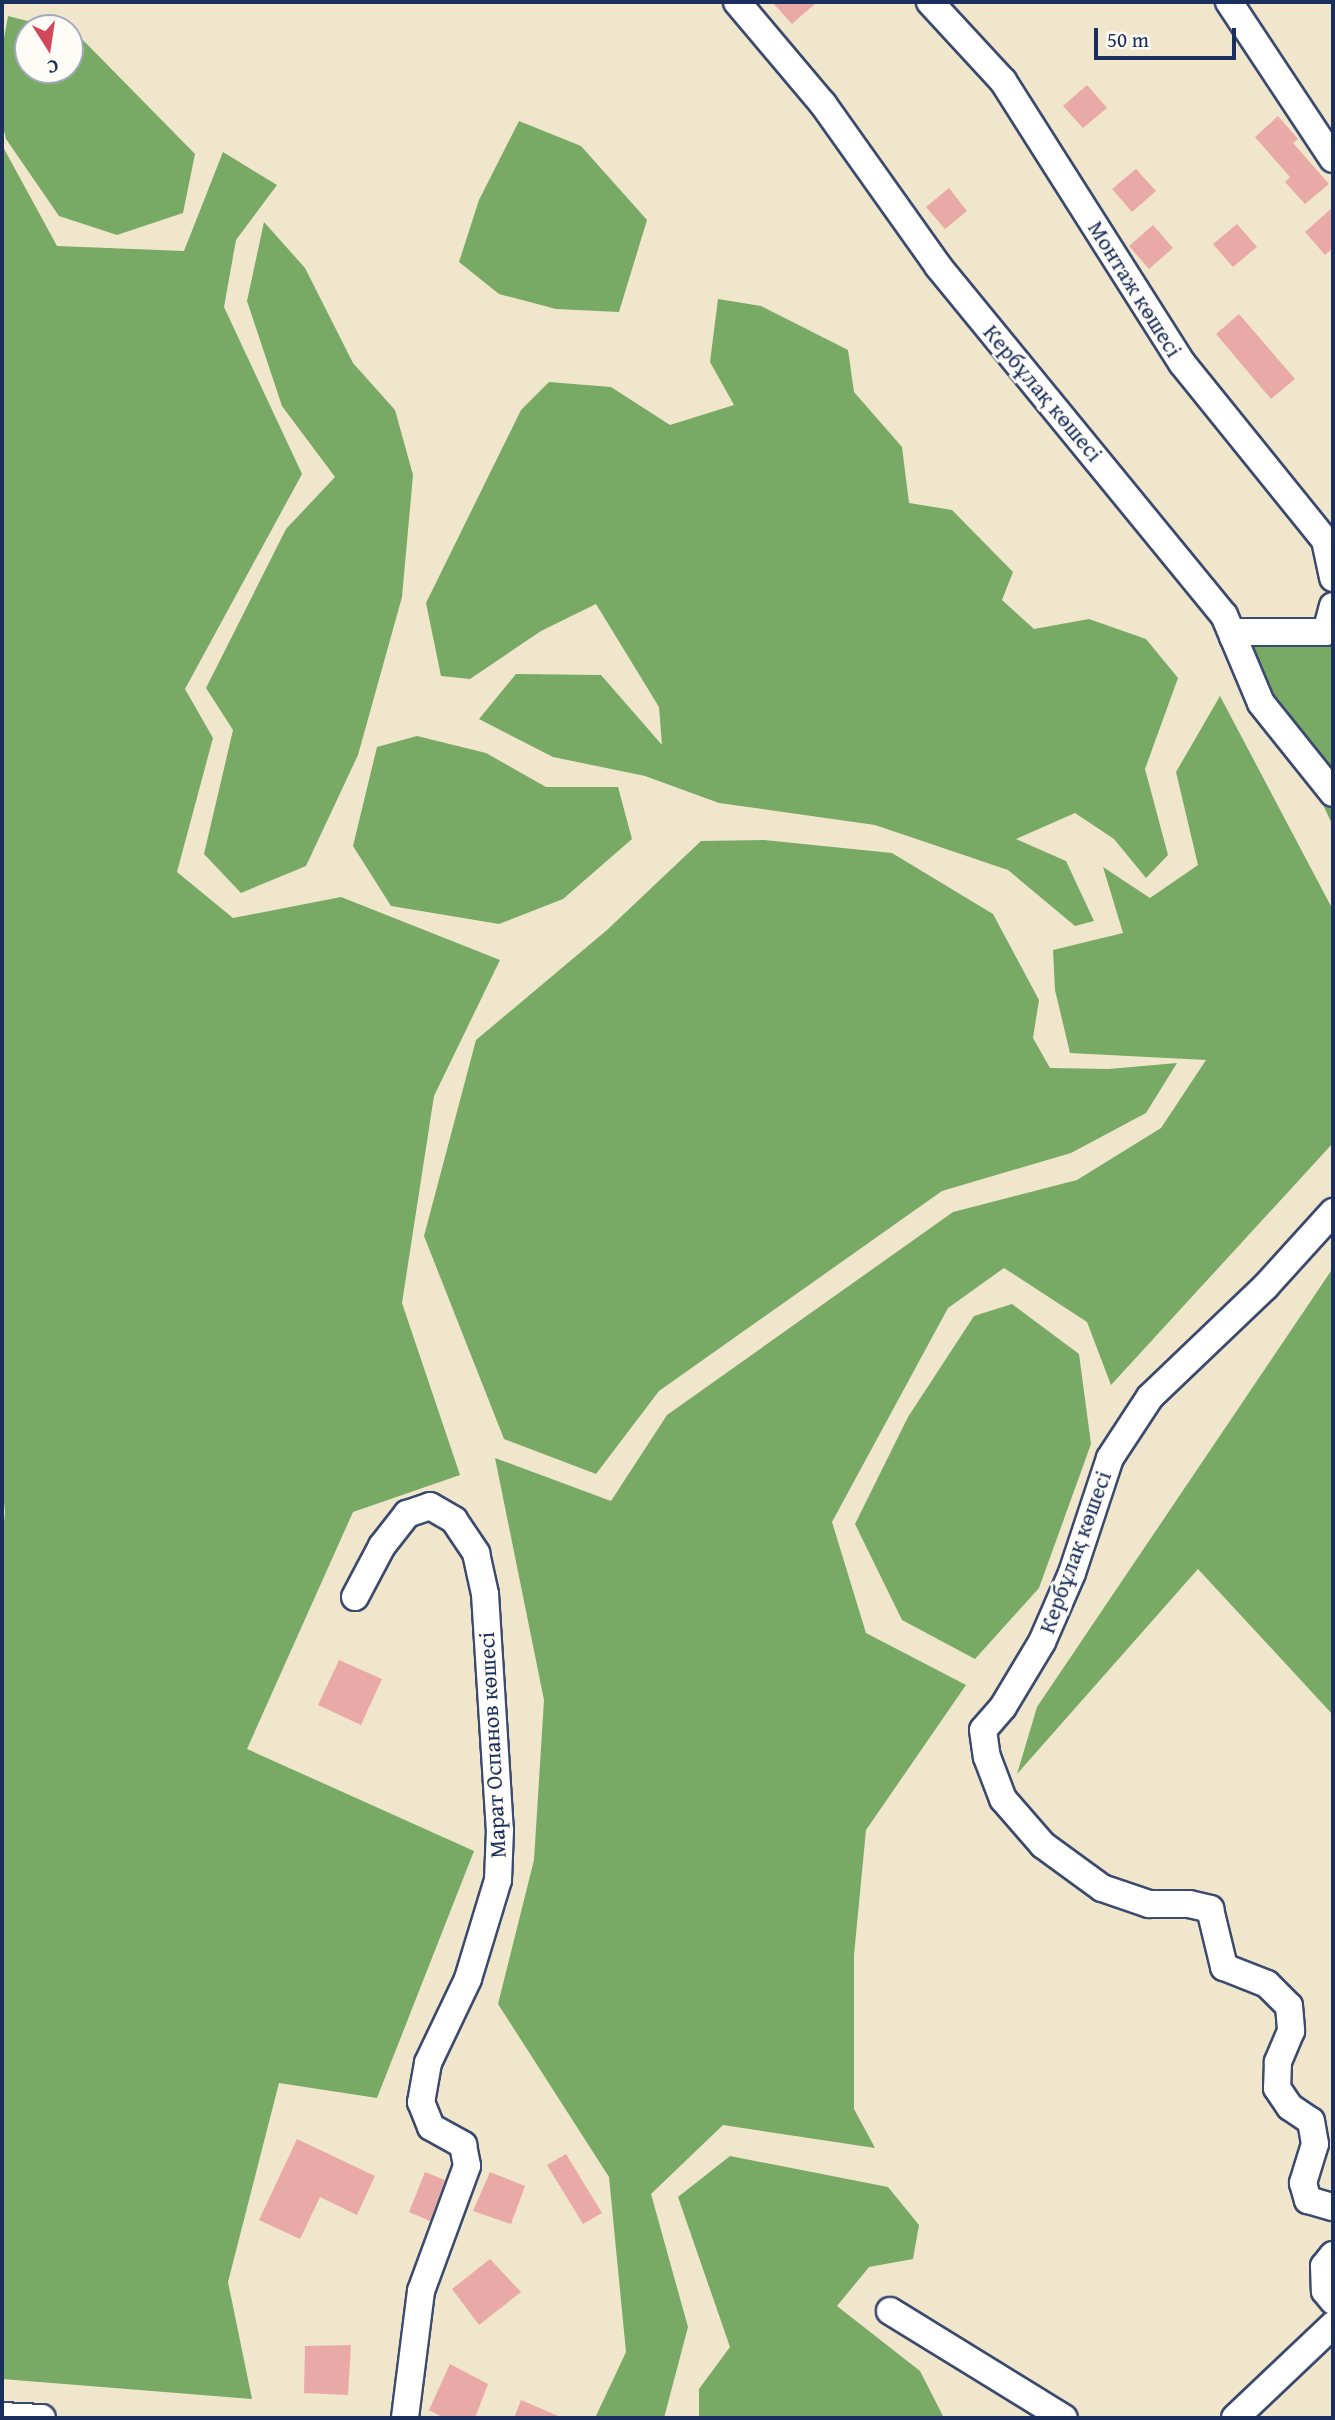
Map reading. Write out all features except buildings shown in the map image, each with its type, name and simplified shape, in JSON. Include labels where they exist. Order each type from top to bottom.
[{"type":"street","name":"Кербұлақ көшесі","points":[[737,2],[822,104],[938,266],[1224,615],[1261,703],[1333,793]]},
{"type":"street","name":"Монтаж көшесі","points":[[930,2],[1003,81],[1182,363],[1325,540],[1333,578]]},
{"type":"street","points":[[1229,2],[1333,159]]},
{"type":"street","points":[[1233,637],[1241,632],[1326,632],[1333,606]]},
{"type":"street","name":"Кербұлақ көшесі","points":[[1333,1212],[1265,1287],[1150,1397],[1110,1458],[1072,1573],[1042,1642],[1003,1707],[983,1730],[987,1757],[1003,1798],[1043,1845],[1102,1888],[1149,1904],[1189,1904],[1210,1909],[1224,1966],[1267,1984],[1289,2006],[1291,2031],[1278,2062],[1277,2088],[1290,2107],[1311,2121],[1315,2144],[1303,2183],[1308,2200],[1333,2207]]},
{"type":"street","name":"Марат Оспанов көшесі","points":[[355,1597],[382,1546],[407,1514],[430,1506],[454,1520],[476,1553],[485,1594],[500,1830],[498,1880],[468,1979],[428,2063],[421,2102],[431,2127],[463,2145],[467,2166],[421,2291],[405,2418]]},
{"type":"street","points":[[1333,2255],[1325,2266],[1325,2291],[1333,2301]]},
{"type":"street","points":[[890,2311],[1064,2418]]},
{"type":"street","points":[[1235,2418],[1333,2325]]},
{"type":"street","points":[[2,2416],[42,2418]]},
{"type":"green space","points":[[8,16],[14,18],[14,84],[84,84],[84,41],[195,154],[183,213],[117,235],[59,216],[6,139],[2,122],[2,49]]},
{"type":"green space","points":[[519,121],[581,146],[647,220],[619,312],[556,309],[499,294],[459,262],[479,200]]},
{"type":"green space","points":[[2,145],[57,246],[184,251],[223,152],[277,185],[236,240],[224,307],[302,474],[185,689],[213,738],[177,872],[233,918],[341,897],[500,960],[434,1096],[402,1303],[460,1475],[353,1512],[247,1749],[474,1851],[377,2098],[279,2083],[228,2282],[252,2399],[2,2379],[2,1544],[5,1512],[2,1484]]},
{"type":"green space","points":[[264,222],[305,268],[353,363],[395,410],[413,475],[402,597],[358,755],[306,866],[241,893],[204,854],[233,730],[206,688],[286,529],[335,477],[282,406],[247,301]]},
{"type":"green space","points":[[718,299],[761,306],[848,350],[854,392],[902,447],[909,503],[952,510],[1013,572],[1002,600],[1034,629],[1089,619],[1146,639],[1178,678],[1145,769],[1168,855],[1146,878],[1114,839],[1075,813],[1016,839],[1066,861],[1094,921],[1075,926],[1008,870],[875,825],[719,803],[645,776],[553,757],[479,719],[516,674],[601,675],[662,745],[659,707],[596,604],[541,631],[470,679],[441,676],[426,603],[521,410],[549,382],[611,387],[670,425],[734,405],[710,362]]},
{"type":"green space","points":[[1333,630],[1333,826],[1298,752],[1238,649]]},
{"type":"green space","points":[[1220,696],[1333,910],[1333,1143],[1111,1385],[1087,1322],[1004,1268],[948,1308],[832,1522],[866,1633],[966,1685],[866,1830],[854,1955],[854,2109],[875,2148],[723,2125],[651,2194],[688,2327],[664,2418],[595,2418],[626,2352],[609,2177],[498,2004],[534,1860],[544,1700],[495,1458],[611,1501],[667,1415],[953,1212],[1077,1180],[1161,1128],[1206,1060],[1070,1053],[1055,990],[1053,950],[1123,933],[1103,867],[1150,898],[1198,865],[1176,772]]},
{"type":"green space","points":[[417,736],[486,753],[546,787],[618,787],[632,839],[563,899],[499,924],[391,906],[353,846],[377,747]]},
{"type":"green space","points":[[764,840],[892,853],[993,914],[1039,1000],[1033,1038],[1050,1068],[1109,1069],[1177,1063],[1146,1113],[1071,1153],[942,1191],[659,1391],[596,1474],[504,1439],[424,1236],[476,1040],[607,930],[701,841]]},
{"type":"green space","points":[[1333,1268],[1333,1715],[1198,1569],[1017,1774],[1037,1707]]},
{"type":"green space","points":[[1012,1304],[1079,1354],[1091,1444],[1039,1588],[975,1659],[902,1620],[855,1524],[908,1417],[974,1316]]},
{"type":"green space","points":[[730,2156],[888,2187],[919,2225],[913,2259],[869,2267],[837,2306],[920,2371],[944,2418],[699,2418],[699,2389],[730,2347],[678,2197]]}]
